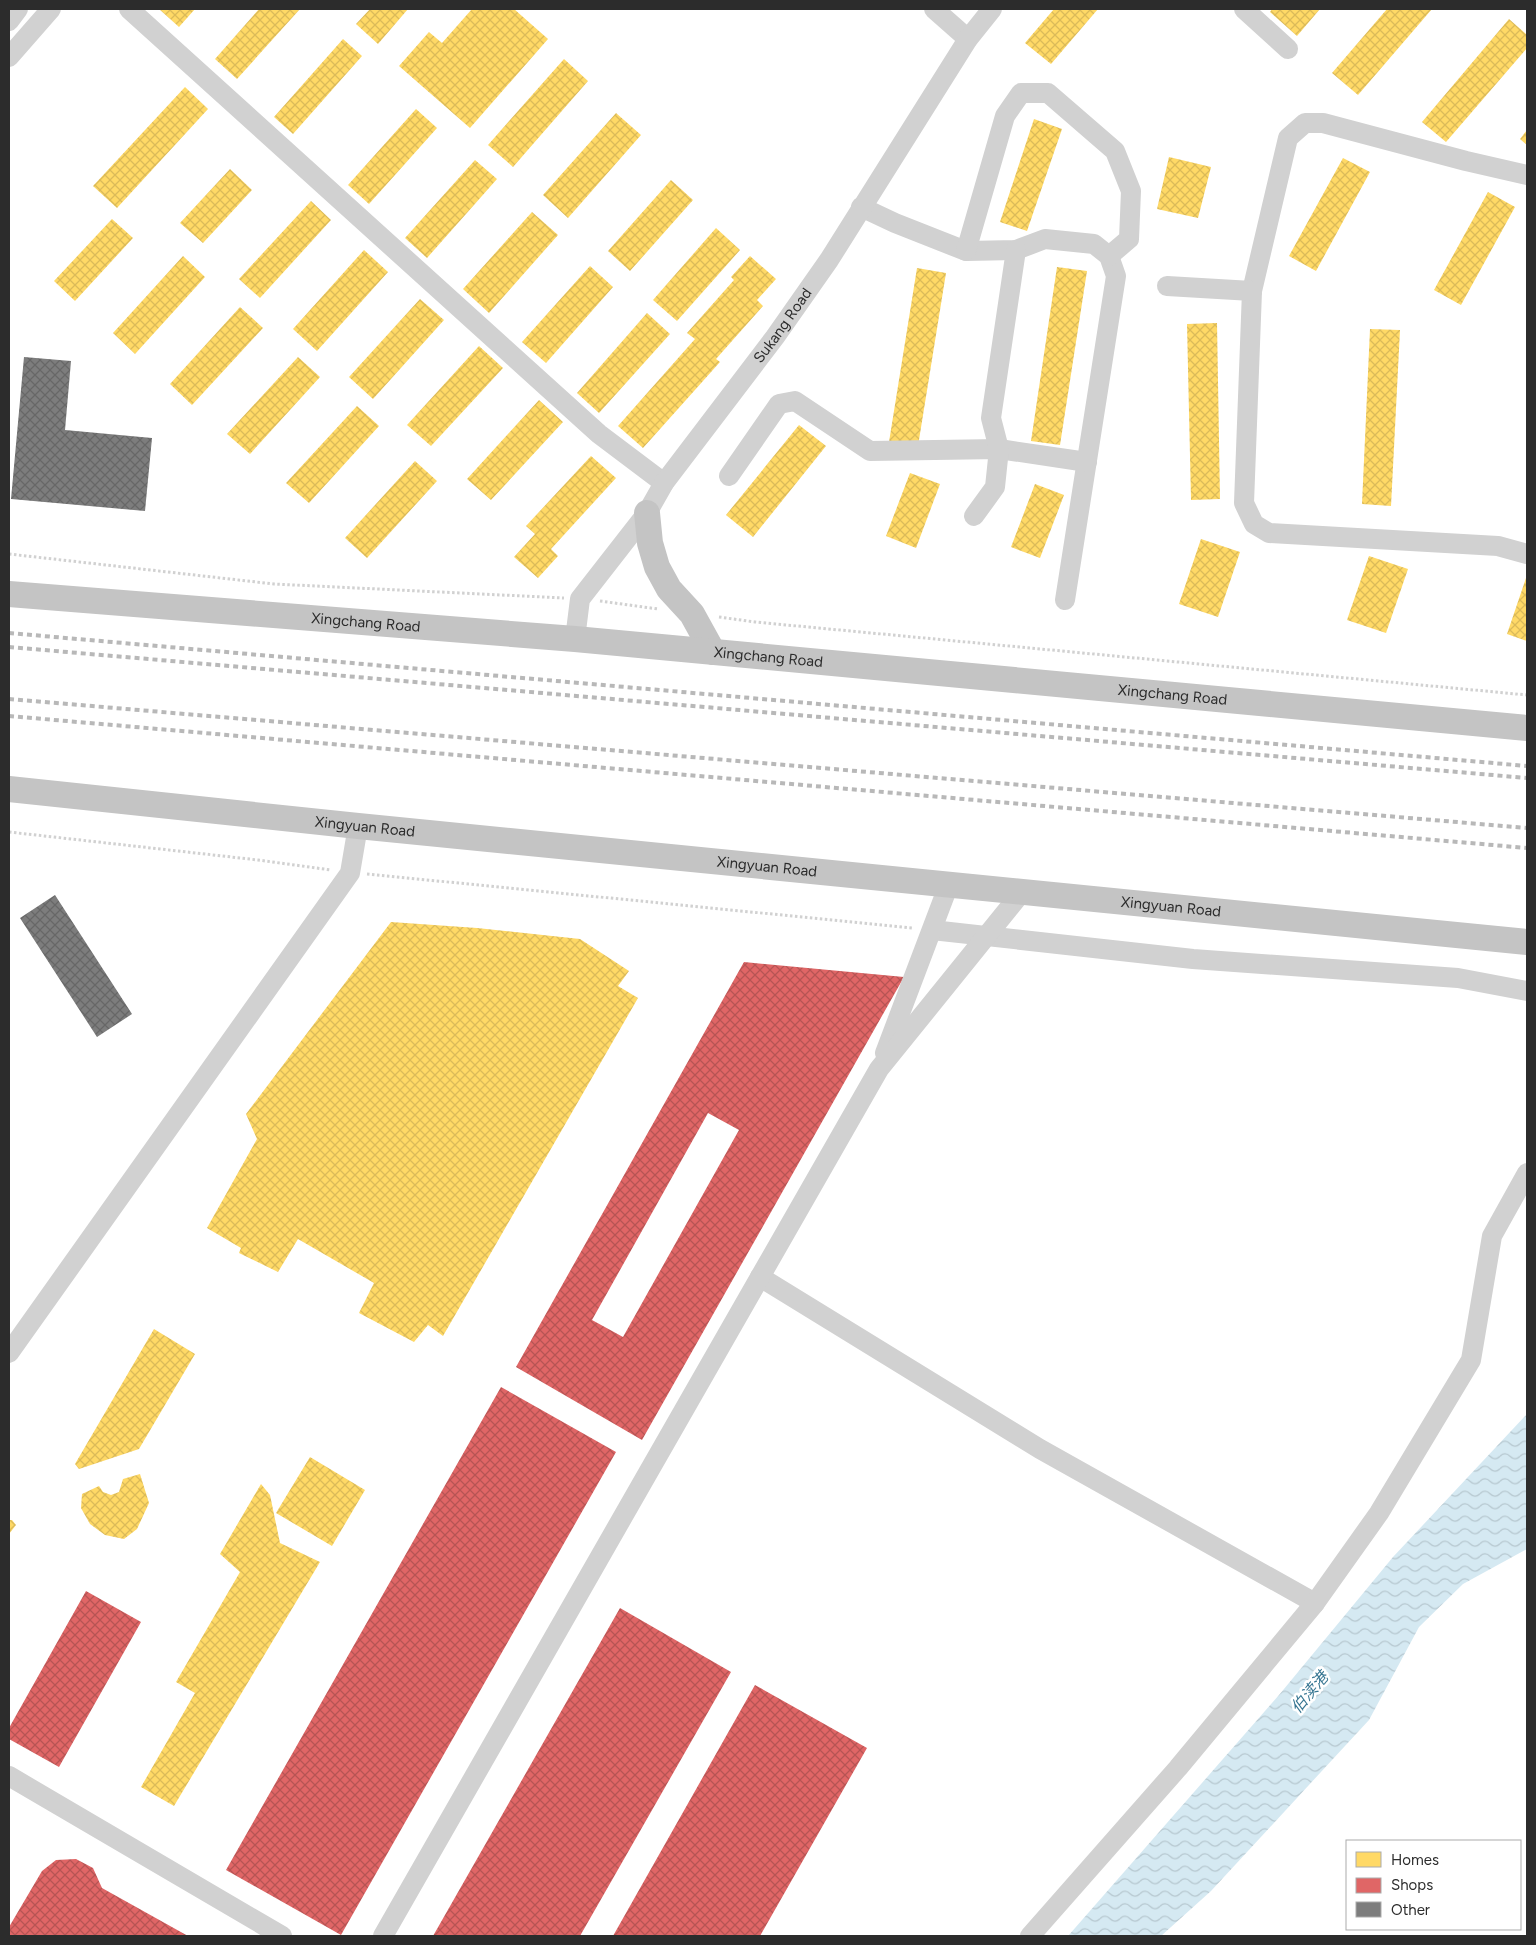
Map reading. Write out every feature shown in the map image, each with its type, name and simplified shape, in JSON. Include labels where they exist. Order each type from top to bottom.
[{"type":"main road","points":[[647,513],[650,543],[657,567],[669,589],[692,614],[713,652]]},
{"type":"main road","name":"Xingchang Road","points":[[9,594],[575,638],[1527,728]]},
{"type":"main road","name":"Xingyuan Road","points":[[9,788],[358,826],[1527,942]]},
{"type":"street","points":[[9,21],[18,9]]},
{"type":"street","points":[[9,57],[51,9]]},
{"type":"street","points":[[129,9],[599,434],[664,483]]},
{"type":"street","points":[[934,9],[968,39]]},
{"type":"street","name":"Sukang Road","points":[[580,599],[647,513],[664,483],[775,337],[829,260],[968,39],[992,9]]},
{"type":"street","points":[[1244,9],[1288,49]]},
{"type":"street","points":[[966,251],[1005,116],[1021,93],[1048,93],[1115,151],[1131,191],[1129,239],[1109,256]]},
{"type":"street","points":[[1527,174],[1466,161],[1323,122],[1305,123],[1288,138],[1252,291],[1244,503],[1254,524],[1269,533],[1498,546],[1527,554]]},
{"type":"street","points":[[861,207],[895,223],[966,251],[1016,250],[1045,239],[1094,244],[1109,256],[1116,276],[1065,600]]},
{"type":"street","points":[[974,516],[996,487],[999,449],[990,418],[1016,250]]},
{"type":"street","points":[[1167,286],[1252,291]]},
{"type":"street","points":[[729,476],[780,404],[795,401],[870,451],[999,449],[1087,462]]},
{"type":"street","points":[[575,638],[580,599]]},
{"type":"street","points":[[9,1353],[350,873],[358,826]]},
{"type":"street","points":[[383,1936],[879,1069],[949,884]]},
{"type":"street","points":[[879,1069],[1022,892]]},
{"type":"street","points":[[932,930],[1193,959],[1458,978],[1527,991]]},
{"type":"street","points":[[1030,1936],[1178,1768],[1314,1603],[1380,1513],[1471,1360],[1492,1236],[1527,1173]]},
{"type":"street","points":[[760,1277],[1040,1449],[1314,1603]]},
{"type":"street","points":[[9,1776],[282,1936]]},
{"type":"path","points":[[9,554],[274,584],[580,599],[755,622],[1527,695]]},
{"type":"path","points":[[9,832],[258,860],[350,873],[932,930]]},
{"type":"water","name":"伯渎港","points":[[1527,1414],[1527,1549],[1463,1584],[1419,1627],[1369,1720],[1211,1891],[1161,1936],[1068,1936],[1279,1695],[1393,1557]]},
{"type":"building: Homes","points":[[159,9],[195,9],[179,27]]},
{"type":"building: Homes","points":[[259,9],[300,9],[237,79],[215,59]]},
{"type":"building: Homes","points":[[370,9],[408,9],[378,44],[356,24]]},
{"type":"building: Homes","points":[[472,9],[514,9],[548,39],[470,128],[399,66],[429,32],[442,43]]},
{"type":"building: Homes","points":[[1054,9],[1098,9],[1051,64],[1025,43]]},
{"type":"building: Homes","points":[[1272,9],[1320,9],[1297,36],[1270,12]]},
{"type":"building: Homes","points":[[1387,9],[1432,9],[1358,95],[1332,73]]},
{"type":"building: Homes","points":[[1509,19],[1527,35],[1527,48],[1446,142],[1422,122]]},
{"type":"building: Homes","points":[[343,39],[362,56],[293,134],[274,117]]},
{"type":"building: Homes","points":[[564,59],[588,81],[513,167],[488,145]]},
{"type":"building: Homes","points":[[185,87],[208,109],[117,208],[93,186]]},
{"type":"building: Homes","points":[[416,109],[437,128],[369,204],[348,185]]},
{"type":"building: Homes","points":[[616,113],[641,135],[568,218],[543,195]]},
{"type":"building: Homes","points":[[1034,119],[1062,129],[1027,231],[1000,222]]},
{"type":"building: Homes","points":[[1527,130],[1527,145],[1520,139]]},
{"type":"building: Homes","points":[[1169,157],[1211,167],[1198,218],[1157,209]]},
{"type":"building: Homes","points":[[1343,158],[1370,172],[1316,271],[1289,256]]},
{"type":"building: Homes","points":[[475,160],[497,179],[427,258],[405,238]]},
{"type":"building: Homes","points":[[230,169],[252,190],[203,243],[180,223]]},
{"type":"building: Homes","points":[[671,180],[693,200],[630,271],[608,251]]},
{"type":"building: Homes","points":[[1488,192],[1515,207],[1461,305],[1434,290]]},
{"type":"building: Homes","points":[[311,201],[331,220],[260,298],[239,279]]},
{"type":"building: Homes","points":[[532,212],[558,235],[489,313],[463,289]]},
{"type":"building: Homes","points":[[112,219],[133,238],[75,301],[54,281]]},
{"type":"building: Homes","points":[[716,228],[740,250],[677,321],[653,300]]},
{"type":"building: Homes","points":[[364,250],[388,272],[317,351],[293,329]]},
{"type":"building: Homes","points":[[183,256],[205,277],[135,354],[113,333]]},
{"type":"building: Homes","points":[[750,256],[776,279],[757,300],[763,306],[716,359],[720,362],[643,448],[618,426],[695,339],[687,333],[734,280],[731,277]]},
{"type":"building: Homes","points":[[590,266],[613,287],[546,363],[522,342]]},
{"type":"building: Homes","points":[[1057,267],[1087,271],[1060,445],[1031,441]]},
{"type":"building: Homes","points":[[917,268],[946,273],[918,446],[889,442]]},
{"type":"building: Homes","points":[[420,299],[444,320],[373,399],[349,377]]},
{"type":"building: Homes","points":[[240,307],[263,328],[192,405],[170,384]]},
{"type":"building: Homes","points":[[647,313],[670,334],[599,413],[577,393]]},
{"type":"building: Homes","points":[[1217,323],[1220,499],[1191,500],[1187,324]]},
{"type":"building: Homes","points":[[1370,329],[1400,330],[1391,506],[1362,504]]},
{"type":"building: Homes","points":[[479,346],[503,368],[431,446],[407,425]]},
{"type":"building: Homes","points":[[298,357],[320,377],[250,454],[227,434]]},
{"type":"building: Homes","points":[[539,400],[563,422],[491,500],[467,479]]},
{"type":"building: Homes","points":[[357,406],[379,426],[309,503],[286,483]]},
{"type":"building: Homes","points":[[799,425],[826,446],[753,537],[726,515]]},
{"type":"building: Homes","points":[[591,456],[616,478],[551,549],[558,556],[538,578],[514,557],[535,534],[526,526]]},
{"type":"building: Homes","points":[[415,461],[437,481],[367,558],[345,538]]},
{"type":"building: Homes","points":[[910,473],[940,484],[916,548],[886,536]]},
{"type":"building: Homes","points":[[1035,484],[1064,495],[1040,558],[1011,547]]},
{"type":"building: Homes","points":[[1201,539],[1240,552],[1218,617],[1179,604]]},
{"type":"building: Homes","points":[[1369,556],[1408,569],[1386,633],[1347,620]]},
{"type":"building: Homes","points":[[1527,575],[1527,641],[1507,634]]},
{"type":"building: Homes","points":[[391,922],[477,928],[580,939],[629,971],[618,986],[638,998],[443,1336],[428,1325],[414,1342],[359,1313],[374,1283],[298,1239],[278,1272],[239,1253],[241,1248],[207,1228],[257,1139],[246,1114]]},
{"type":"building: Homes","points":[[154,1329],[195,1354],[139,1449],[79,1469],[75,1464]]},
{"type":"building: Homes","points":[[310,1457],[365,1490],[332,1546],[276,1513]]},
{"type":"building: Homes","points":[[140,1474],[149,1503],[137,1529],[124,1539],[105,1535],[90,1524],[81,1508],[82,1494],[99,1486],[103,1492],[111,1495],[119,1492],[123,1479]]},
{"type":"building: Homes","points":[[261,1484],[270,1495],[280,1543],[320,1562],[174,1806],[141,1787],[195,1693],[176,1682],[240,1572],[220,1554]]},
{"type":"building: Homes","points":[[9,1520],[12,1520],[16,1525],[9,1534]]},
{"type":"building: Shops","points":[[744,962],[904,977],[642,1440],[516,1367]],"holes":[[[708,1113],[739,1130],[623,1337],[592,1320]]]},
{"type":"building: Shops","points":[[501,1387],[616,1452],[341,1935],[226,1870]]},
{"type":"building: Shops","points":[[86,1591],[141,1622],[59,1767],[9,1739],[9,1728]]},
{"type":"building: Shops","points":[[620,1608],[731,1672],[580,1936],[433,1936]]},
{"type":"building: Shops","points":[[755,1685],[867,1748],[760,1936],[613,1936]]},
{"type":"building: Shops","points":[[76,1859],[93,1868],[102,1888],[188,1936],[9,1936],[9,1927],[42,1871],[56,1860]]},
{"type":"building: Other","points":[[24,357],[71,361],[65,430],[152,438],[145,511],[11,499]]},
{"type":"building: Other","points":[[55,895],[132,1014],[97,1037],[20,918]]},
{"type":"railway","points":[[9,633],[1527,766]]},
{"type":"railway","points":[[9,647],[1527,778]]},
{"type":"railway","points":[[9,699],[1527,828]]},
{"type":"railway","points":[[9,716],[1527,848]]}]
